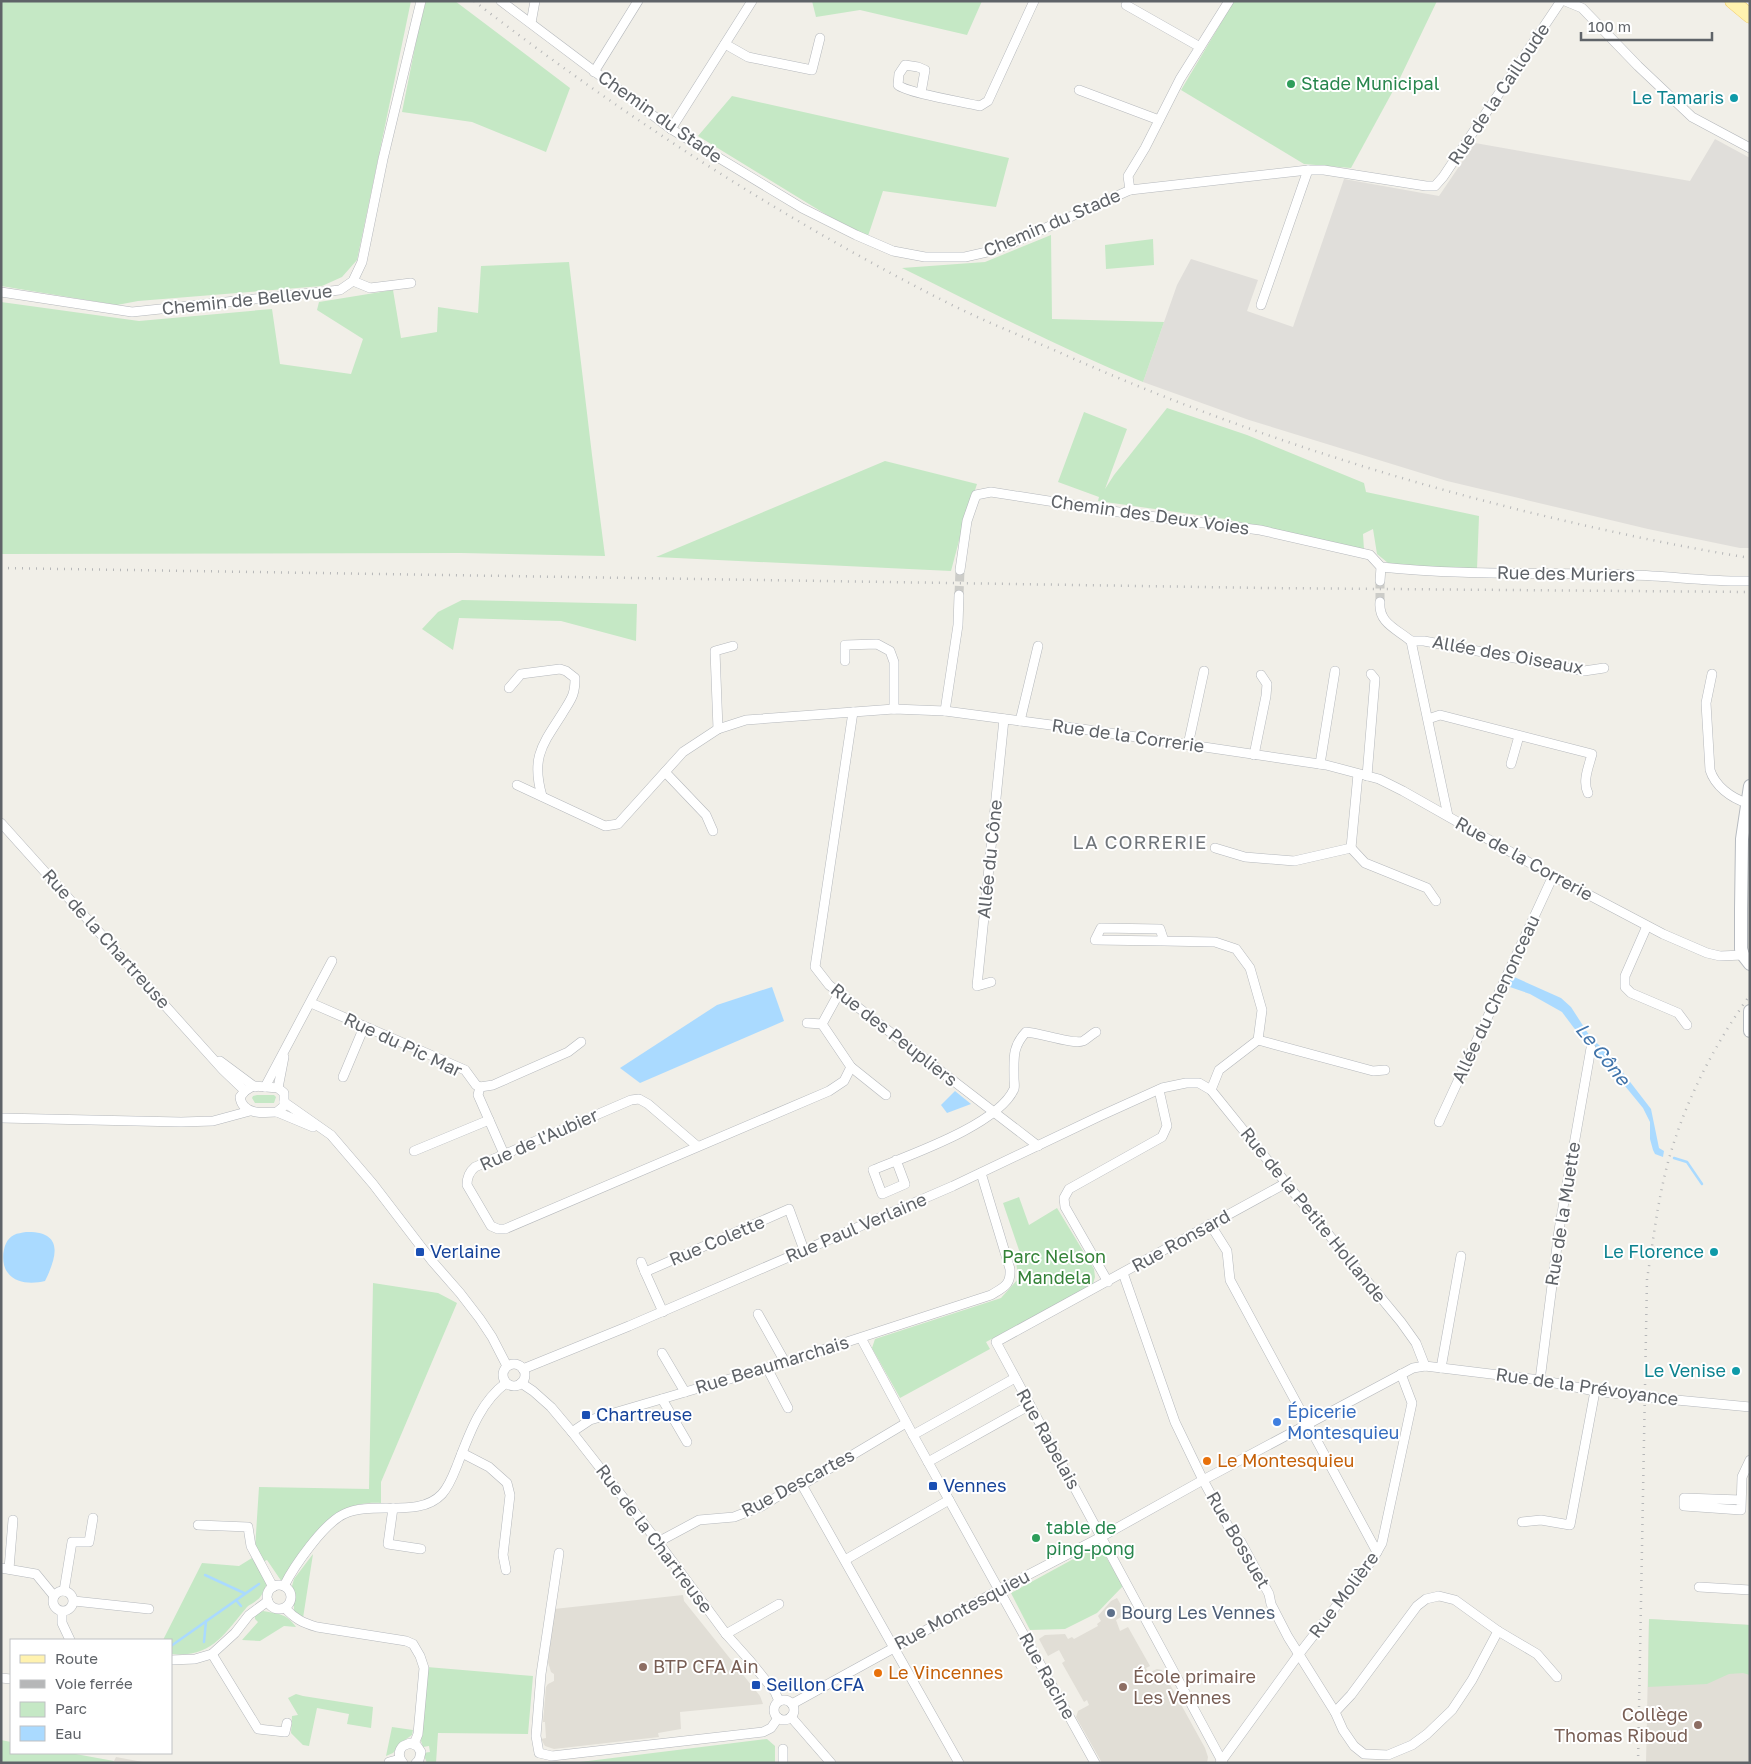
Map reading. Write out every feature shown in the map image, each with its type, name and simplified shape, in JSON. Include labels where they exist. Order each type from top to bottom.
[{"type":"main road","points":[[1732,1],[1750,16]]},
{"type":"street","name":"Chemin de Bellevue","points":[[1,292],[132,312],[340,290],[353,281],[362,262],[383,159],[420,1]]},
{"type":"street","name":"Chemin du Stade","points":[[501,1],[671,129],[802,208],[893,251],[925,257],[965,257],[987,252],[1010,244],[1130,190],[1308,170],[1324,170],[1434,186]]},
{"type":"street","points":[[531,23],[535,1]]},
{"type":"street","points":[[594,72],[638,1]]},
{"type":"street","points":[[671,129],[752,1]]},
{"type":"street","points":[[921,93],[980,106],[984,105],[988,101],[1034,1]]},
{"type":"street","points":[[1130,190],[1128,176],[1160,120],[1180,79],[1229,1]]},
{"type":"street","points":[[1563,1],[1582,8],[1638,66],[1692,117],[1750,148]]},
{"type":"street","name":"Rue de la Cailloude","points":[[1434,186],[1443,178],[1563,1]]},
{"type":"street","points":[[1126,6],[1200,47]]},
{"type":"street","points":[[725,44],[748,57],[812,70],[820,38]]},
{"type":"street","points":[[1079,90],[1160,120]]},
{"type":"street","points":[[1261,306],[1308,170]]},
{"type":"street","points":[[353,281],[370,288],[411,283]]},
{"type":"street","name":"Chemin des Deux Voies","points":[[960,570],[967,521],[976,495],[991,492],[1125,513],[1260,530],[1370,555],[1381,567]]},
{"type":"street","points":[[1380,580],[1381,567]]},
{"type":"street","name":"Rue des Muriers","points":[[1381,567],[1423,571],[1633,574],[1750,581]]},
{"type":"street","points":[[945,711],[958,625],[959,596]]},
{"type":"street","points":[[1380,602],[1379,611],[1384,621],[1411,641],[1448,816]]},
{"type":"street","name":"Allée des Oiseaux","points":[[1411,641],[1424,640],[1584,671],[1604,668]]},
{"type":"street","points":[[845,661],[845,644],[876,644],[890,651],[894,662],[894,709]]},
{"type":"street","points":[[718,729],[715,651],[733,646]]},
{"type":"street","points":[[1020,721],[1038,646]]},
{"type":"street","points":[[509,688],[521,674],[560,669],[575,678],[575,693],[545,740],[538,759],[537,779],[542,796]]},
{"type":"street","points":[[1188,744],[1204,671]]},
{"type":"street","points":[[1320,764],[1336,671]]},
{"type":"street","points":[[1350,848],[1363,775],[1375,679],[1371,674]]},
{"type":"street","points":[[1712,674],[1706,703],[1710,770],[1713,779],[1718,784],[1736,799],[1747,803]]},
{"type":"street","points":[[1254,754],[1266,696],[1267,684],[1262,675]]},
{"type":"street","name":"Rue de la Correrie","points":[[517,785],[605,826],[618,824],[683,752],[718,729],[746,720],[894,709],[945,711],[1188,744],[1320,764],[1379,780],[1403,791],[1647,926],[1707,953],[1746,960]]},
{"type":"street","name":"Rue des Peupliers","points":[[853,712],[815,968],[829,985],[839,993],[1038,1146]]},
{"type":"street","points":[[1428,719],[1440,715],[1592,754],[1585,781],[1588,793]]},
{"type":"street","name":"Allée du Cône","points":[[991,982],[977,986],[1004,719]]},
{"type":"street","points":[[1511,764],[1519,736]]},
{"type":"street","points":[[665,772],[706,815],[713,831]]},
{"type":"street","points":[[1746,960],[1741,939],[1741,868],[1742,839],[1750,786]]},
{"type":"street","name":"Rue de la Chartreuse","points":[[1,823],[211,1056],[245,1091]]},
{"type":"street","points":[[1215,848],[1245,857],[1294,861],[1350,848]]},
{"type":"street","points":[[1350,848],[1365,863],[1427,888],[1436,900]]},
{"type":"street","name":"Allée du Chenonceau","points":[[1439,1122],[1554,876]]},
{"type":"street","points":[[1647,926],[1625,976],[1625,988],[1631,993],[1678,1013],[1688,1025]]},
{"type":"street","points":[[1164,941],[1160,929],[1101,928],[1095,940],[1215,942],[1236,949],[1250,968],[1262,1010],[1258,1040],[1219,1070],[1212,1090]]},
{"type":"street","points":[[265,1087],[332,961]]},
{"type":"street","points":[[822,1024],[839,993]]},
{"type":"street","name":"Rue du Pic Mar","points":[[310,1003],[465,1070],[476,1085],[480,1087],[478,1095],[504,1154]]},
{"type":"street","points":[[1750,1011],[1750,1031]]},
{"type":"street","points":[[807,1023],[822,1024]]},
{"type":"street","points":[[822,1024],[851,1067],[886,1095]]},
{"type":"street","points":[[343,1077],[364,1027]]},
{"type":"street","points":[[896,1160],[974,1127],[994,1112],[1015,1088],[1014,1057],[1017,1042],[1026,1032],[1039,1033],[1072,1042],[1082,1041],[1096,1032]]},
{"type":"street","points":[[1258,1040],[1373,1071],[1385,1070]]},
{"type":"street","points":[[480,1087],[493,1085],[568,1052],[581,1042]]},
{"type":"street","points":[[278,1088],[286,1047]]},
{"type":"street","name":"Rue de la Muette","points":[[1540,1380],[1560,1223],[1591,1048]]},
{"type":"street","name":"Rue de la Chartreuse","points":[[211,1056],[255,1087]]},
{"type":"street","name":"Rue de l'Aubier","points":[[698,1146],[648,1104],[639,1099],[631,1100],[475,1167],[467,1178],[467,1185],[491,1226],[505,1229],[829,1091],[844,1082],[851,1067]]},
{"type":"street","name":"Rue Paul Verlaine","points":[[523,1369],[662,1312],[981,1173],[1158,1090],[1186,1083],[1198,1083],[1212,1090]]},
{"type":"street","points":[[250,1111],[242,1103],[240,1097],[245,1091],[255,1087],[265,1087],[278,1088],[284,1093],[284,1106],[277,1112]]},
{"type":"street","points":[[1108,1282],[1065,1207],[1064,1198],[1068,1189],[1162,1138],[1167,1126],[1158,1090]]},
{"type":"street","name":"Rue de la Petite Hollande","points":[[1212,1090],[1400,1322],[1416,1343],[1425,1366]]},
{"type":"street","points":[[284,1102],[331,1136],[373,1184],[432,1261],[460,1293],[492,1337],[507,1366]]},
{"type":"street","points":[[213,1121],[242,1103]]},
{"type":"street","points":[[1,1118],[175,1122],[213,1121],[250,1111],[277,1112],[331,1136]]},
{"type":"street","points":[[414,1151],[489,1120]]},
{"type":"street","name":"Rue Beaumarchais","points":[[572,1432],[590,1420],[768,1368],[991,1295],[1005,1286],[1011,1278],[1010,1269],[981,1173]]},
{"type":"street","name":"Rue Ronsard","points":[[996,1342],[1286,1183]]},
{"type":"street","name":"Rue Colette","points":[[645,1272],[788,1209],[804,1250]]},
{"type":"street","points":[[1210,1224],[1227,1251],[1230,1280],[1377,1552]]},
{"type":"street","points":[[1441,1368],[1461,1256]]},
{"type":"street","points":[[641,1262],[662,1312]]},
{"type":"street","name":"Rue Bossuet","points":[[1123,1273],[1175,1422],[1203,1480],[1233,1535],[1241,1542],[1269,1594],[1271,1604],[1354,1746],[1364,1754],[1388,1755],[1406,1749],[1428,1734],[1452,1710],[1472,1680],[1498,1631]]},
{"type":"street","points":[[758,1314],[785,1362]]},
{"type":"street","name":"Rue Racine","points":[[860,1338],[1095,1763]]},
{"type":"street","name":"Rue Rabelais","points":[[996,1342],[1222,1762]]},
{"type":"street","points":[[662,1353],[685,1392]]},
{"type":"street","points":[[514,1364],[523,1369],[525,1376],[521,1383],[512,1386],[506,1383],[503,1372],[507,1366],[514,1364]]},
{"type":"street","name":"Rue de la Prévoyance","points":[[1425,1366],[1540,1380],[1645,1397],[1750,1407]]},
{"type":"street","name":"Rue Montesquieu","points":[[792,1704],[1400,1374],[1413,1368],[1425,1366]]},
{"type":"street","points":[[768,1368],[788,1408]]},
{"type":"street","name":"Rue Molière","points":[[1222,1762],[1377,1552],[1385,1532],[1412,1403],[1400,1374]]},
{"type":"street","points":[[912,1435],[1015,1378]]},
{"type":"street","points":[[284,1586],[310,1546],[336,1518],[344,1513],[355,1510],[411,1508],[432,1502],[442,1494],[450,1481],[474,1424],[486,1403],[506,1383]]},
{"type":"street","name":"Rue de la Chartreuse","points":[[521,1383],[551,1407],[572,1432],[658,1542],[726,1634],[778,1697],[779,1701]]},
{"type":"street","points":[[1522,1522],[1542,1520],[1570,1525],[1595,1390]]},
{"type":"street","points":[[662,1399],[687,1442]]},
{"type":"street","points":[[928,1462],[1030,1405]]},
{"type":"street","name":"Rue Descartes","points":[[658,1542],[699,1520],[734,1517],[762,1506],[798,1484],[802,1485],[906,1423]]},
{"type":"street","points":[[462,1453],[489,1467],[507,1483],[510,1495],[504,1555],[506,1570]]},
{"type":"street","points":[[1741,1500],[1684,1498],[1684,1506],[1741,1510],[1742,1476],[1750,1460]]},
{"type":"street","points":[[802,1485],[958,1763]]},
{"type":"street","points":[[845,1560],[949,1500]]},
{"type":"street","points":[[393,1508],[388,1544],[421,1549]]},
{"type":"street","points":[[64,1591],[72,1542],[89,1542],[93,1518]]},
{"type":"street","points":[[13,1520],[5,1569],[36,1574],[54,1596],[54,1605],[58,1610],[62,1612],[69,1610],[74,1604],[71,1594],[64,1591],[54,1596]]},
{"type":"street","points":[[198,1525],[248,1527],[252,1546],[273,1587]]},
{"type":"street","points":[[559,1552],[542,1674],[536,1736],[539,1753],[552,1756],[762,1732],[771,1728],[778,1718]]},
{"type":"street","points":[[284,1586],[290,1592],[290,1604],[285,1608],[277,1609],[270,1605],[268,1593],[273,1587],[284,1586]]},
{"type":"street","points":[[1699,1587],[1750,1590]]},
{"type":"street","points":[[1335,1712],[1351,1696],[1417,1606],[1426,1599],[1439,1596],[1448,1597],[1463,1605],[1498,1631],[1537,1654],[1557,1678]]},
{"type":"street","points":[[74,1601],[149,1608]]},
{"type":"street","points":[[172,1660],[195,1659],[212,1654],[235,1633],[249,1615],[268,1601]]},
{"type":"street","points":[[726,1634],[779,1604]]},
{"type":"street","points":[[285,1608],[302,1623],[316,1627],[406,1640],[414,1644],[424,1668],[418,1734],[414,1744]]},
{"type":"street","points":[[62,1612],[62,1623],[70,1639]]},
{"type":"street","points":[[212,1654],[258,1730],[285,1732],[287,1723]]},
{"type":"street","points":[[786,1700],[792,1704],[794,1710],[790,1717],[784,1720],[778,1718],[774,1709],[779,1701],[786,1700]]},
{"type":"street","points":[[790,1717],[830,1763]]},
{"type":"street","points":[[389,1762],[402,1761],[399,1752],[403,1746],[410,1743],[414,1744],[421,1752],[417,1763]]},
{"type":"street","points":[[783,1749],[783,1763]]},
{"type":"shaded area","points":[[1715,139],[1750,158],[1750,548],[1740,548],[1648,529],[1447,481],[1249,420],[1143,382],[1177,285],[1191,259],[1258,280],[1247,311],[1293,327],[1344,179],[1439,196],[1475,143],[1690,181]]},
{"type":"shaded area","name":"BTP CFA Ain","points":[[683,1595],[684,1601],[760,1696],[763,1704],[680,1712],[681,1729],[658,1733],[659,1737],[554,1749],[545,1746],[541,1739],[546,1738],[545,1722],[543,1722],[546,1687],[554,1681],[554,1674],[551,1672],[548,1662],[554,1609]]},
{"type":"shaded area","name":"École primaire Les Vennes","points":[[1117,1598],[1126,1614],[1116,1620],[1120,1631],[1128,1627],[1150,1666],[1146,1668],[1148,1673],[1157,1669],[1162,1670],[1205,1748],[1208,1757],[1207,1763],[1102,1763],[1076,1717],[1078,1711],[1089,1705],[1087,1700],[1084,1702],[1062,1663],[1065,1661],[1059,1650],[1048,1656],[1039,1639],[1045,1635],[1065,1634],[1068,1639],[1072,1637],[1074,1639],[1098,1626],[1097,1624],[1101,1621],[1098,1616],[1111,1601]]},
{"type":"shaded area","name":"Collège Thomas Riboud","points":[[1649,1619],[1750,1625],[1750,1763],[1646,1763]]},
{"type":"shaded area","points":[[116,1757],[148,1763],[113,1763]]},
{"type":"green space","points":[[1,1],[411,1],[357,260],[342,277],[322,286],[138,301],[117,305],[1,286]]},
{"type":"green space","points":[[426,1],[455,1],[570,88],[546,152],[472,122],[402,112]]},
{"type":"green space","points":[[812,1],[982,1],[967,35],[860,10],[816,17]]},
{"type":"green space","name":"Stade Municipal","points":[[1234,1],[1437,1],[1400,78],[1351,168],[1304,164],[1181,90]]},
{"type":"green space","points":[[732,96],[1009,158],[996,207],[883,191],[868,236],[835,220],[698,136]]},
{"type":"green space","points":[[1051,235],[1052,319],[1164,322],[1143,382],[1051,341],[902,268],[985,262]]},
{"type":"green space","points":[[1153,239],[1154,265],[1106,269],[1105,245]]},
{"type":"green space","points":[[569,262],[605,556],[461,553],[1,554],[1,302],[139,321],[272,309],[280,364],[351,374],[363,339],[317,310],[319,302],[393,290],[401,338],[437,332],[438,307],[478,313],[481,266]]},
{"type":"green space","points":[[1167,408],[1247,435],[1364,483],[1366,492],[1479,516],[1477,569],[1418,568],[1388,563],[1377,554],[1373,529],[1363,534],[1364,550],[1226,519],[1098,501],[1099,497],[1058,482],[1084,412],[1127,429],[1105,489]]},
{"type":"green space","points":[[885,461],[977,484],[951,571],[656,557]]},
{"type":"green space","points":[[462,600],[637,604],[636,641],[561,621],[459,618],[453,650],[422,629],[438,612]]},
{"type":"green space","points":[[257,1095],[274,1095],[276,1097],[274,1103],[255,1103],[252,1098]]},
{"type":"green space","name":"Parc Nelson Mandela","points":[[1019,1197],[1029,1225],[1057,1208],[1094,1269],[1095,1277],[1093,1284],[986,1342],[990,1349],[900,1398],[872,1348],[875,1339],[1001,1298],[1018,1279],[1016,1260],[1021,1256],[1003,1203]]},
{"type":"green space","points":[[373,1283],[438,1293],[457,1303],[381,1482],[381,1503],[362,1504],[333,1516],[311,1539],[282,1582],[267,1560],[262,1562],[255,1549],[259,1487],[369,1489]]},
{"type":"green space","points":[[1099,1545],[1123,1586],[1097,1613],[1065,1629],[1030,1630],[1011,1593]]},
{"type":"green space","points":[[313,1554],[303,1618],[294,1615],[292,1586],[294,1579]]},
{"type":"green space","points":[[252,1558],[267,1584],[260,1597],[247,1607],[224,1635],[207,1648],[197,1652],[172,1654],[172,1639],[164,1639],[202,1563],[239,1566]]},
{"type":"green space","points":[[263,1611],[285,1617],[296,1627],[284,1626],[260,1641],[242,1640],[258,1622],[255,1619],[255,1615]]},
{"type":"green space","points":[[1649,1619],[1750,1625],[1750,1675],[1743,1673],[1729,1674],[1707,1684],[1648,1687]]},
{"type":"green space","points":[[427,1667],[533,1676],[528,1734],[438,1733],[436,1763],[427,1763],[423,1753],[430,1752],[429,1746],[423,1747],[421,1741]]},
{"type":"green space","points":[[296,1694],[373,1707],[371,1728],[347,1724],[349,1714],[317,1708],[309,1746],[303,1745],[291,1733],[292,1716],[298,1715],[288,1698]]},
{"type":"green space","points":[[392,1727],[413,1730],[412,1735],[402,1742],[393,1753],[386,1756]]},
{"type":"green space","points":[[767,1739],[775,1746],[775,1763],[572,1763]]},
{"type":"green space","points":[[1,1740],[10,1742],[10,1754],[76,1754],[114,1761],[113,1763],[1,1763]]},
{"type":"water","points":[[1512,976],[1561,998],[1571,1007],[1591,1038],[1607,1052],[1651,1109],[1659,1148],[1664,1151],[1663,1157],[1655,1154],[1653,1150],[1650,1139],[1650,1122],[1643,1108],[1598,1053],[1574,1028],[1562,1012],[1530,994],[1507,986]]},
{"type":"water","points":[[772,987],[784,1021],[640,1083],[620,1068],[717,1005]]},
{"type":"water","points":[[955,1091],[971,1104],[947,1113],[941,1105]]},
{"type":"water","points":[[26,1232],[38,1233],[52,1240],[54,1246],[53,1262],[45,1281],[30,1283],[20,1281],[11,1277],[5,1269],[3,1258],[7,1242],[15,1234]]},
{"type":"waterway","name":"Le Cône","points":[[1674,1158],[1687,1162],[1702,1184]]},
{"type":"waterway","points":[[205,1575],[244,1593]]},
{"type":"waterway","points":[[172,1645],[259,1584]]},
{"type":"waterway","points":[[236,1600],[241,1606]]},
{"type":"waterway","points":[[204,1642],[206,1621]]},
{"type":"tunnel","points":[[959,595],[960,570]]},
{"type":"tunnel","points":[[1380,581],[1380,602]]},
{"type":"railway","points":[[474,1],[588,85],[705,164],[826,237],[887,271],[950,304],[1002,328],[1170,399],[1228,421],[1407,480],[1556,519],[1666,543],[1750,558]]},
{"type":"railway","points":[[1,568],[1266,588],[1750,592]]},
{"type":"railway","points":[[1638,1763],[1647,1279],[1666,1170],[1681,1124],[1711,1057],[1750,995]]},
{"type":"place","name":"Stade Municipal","points":[[1291,84]]},
{"type":"place","name":"Le Tamaris","points":[[1734,98]]},
{"type":"place","name":"Verlaine","points":[[420,1252]]},
{"type":"place","name":"Le Florence","points":[[1714,1252]]},
{"type":"place","name":"Le Venise","points":[[1736,1371]]},
{"type":"place","name":"Chartreuse","points":[[586,1415]]},
{"type":"place","name":"Épicerie Montesquieu","points":[[1277,1422]]},
{"type":"place","name":"Le Montesquieu","points":[[1207,1461]]},
{"type":"place","name":"Vennes","points":[[933,1486]]},
{"type":"place","name":"table de ping-pong","points":[[1036,1538]]},
{"type":"place","name":"Bourg Les Vennes","points":[[1111,1613]]},
{"type":"place","name":"BTP CFA Ain","points":[[643,1667]]},
{"type":"place","name":"Le Vincennes","points":[[878,1673]]},
{"type":"place","name":"Seillon CFA","points":[[756,1685]]},
{"type":"place","name":"École primaire Les Vennes","points":[[1123,1687]]},
{"type":"place","name":"Collège Thomas Riboud","points":[[1698,1725]]},
{"type":"district","name":"LA CORRERIE","points":[[1140,842]]}]
